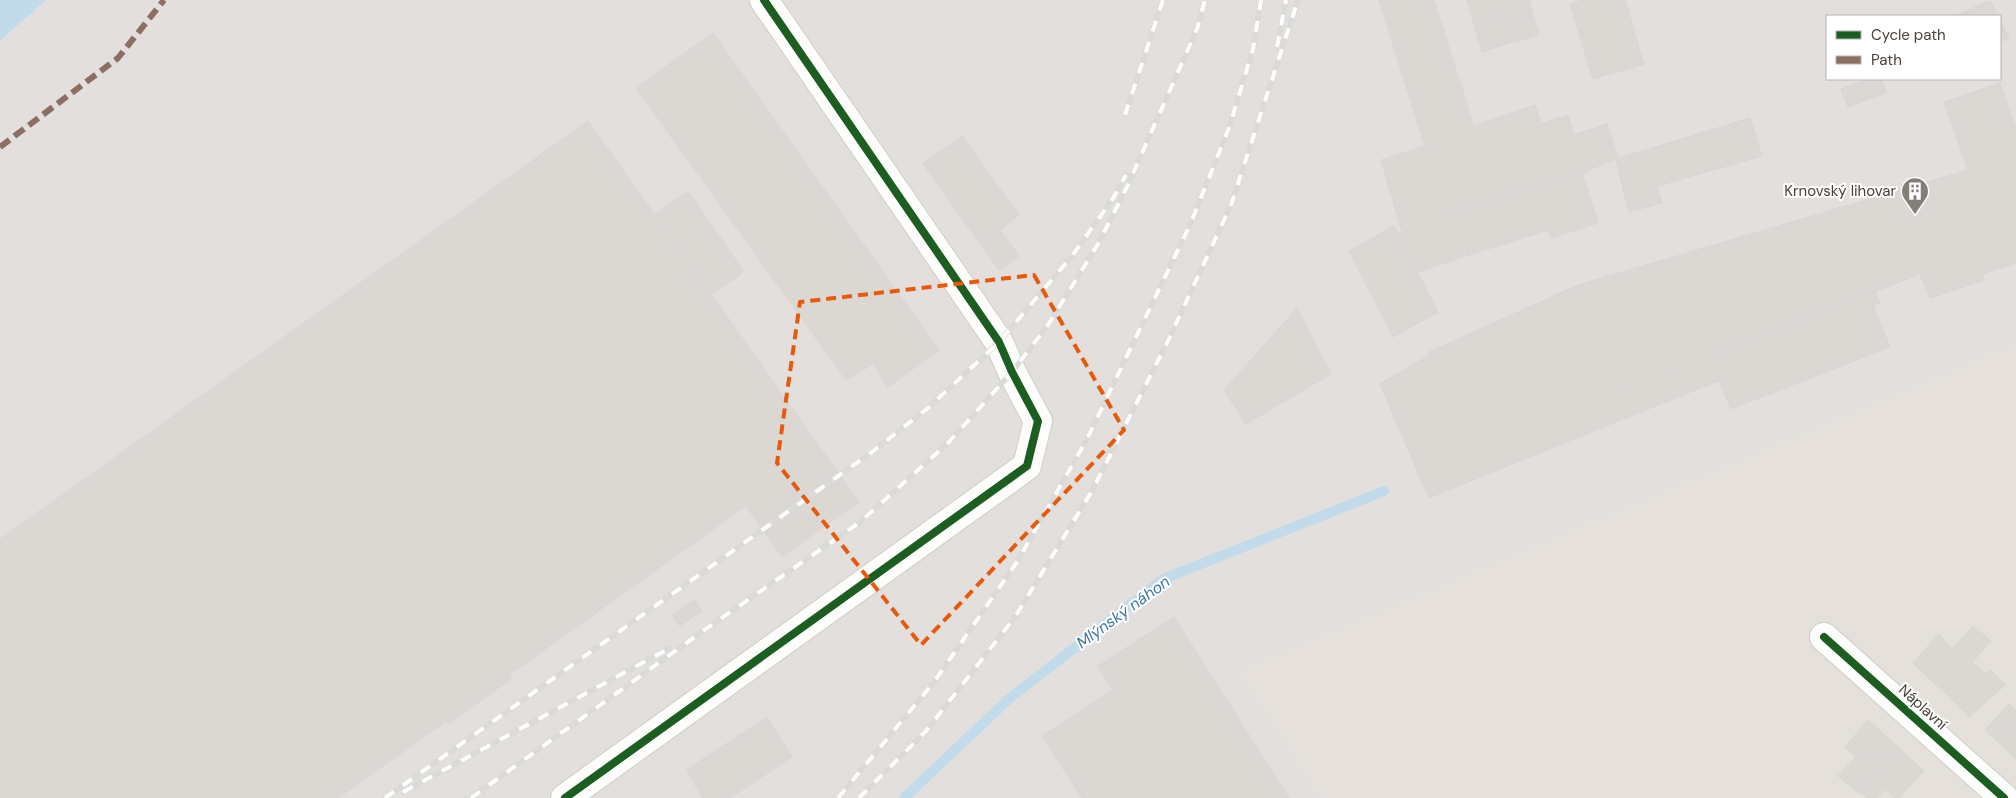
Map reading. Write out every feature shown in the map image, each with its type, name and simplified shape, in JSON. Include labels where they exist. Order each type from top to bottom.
[{"type":"street","points":[[565,798],[1027,466],[1038,421],[1012,372],[999,342],[764,0]]},
{"type":"street","name":"Náplavní","points":[[1824,637],[2004,798]]},
{"type":"highlighted area","points":[[1034,275],[1124,430],[921,645],[777,463],[800,302]]},
{"type":"shaded area","points":[[46,0],[2016,0],[2016,345],[1240,671],[1321,798],[0,798],[0,41]]},
{"type":"shaded area","points":[[2016,345],[2016,798],[1321,798],[1239,671]]},
{"type":"water","points":[[0,0],[46,0],[0,41]]},
{"type":"building","points":[[1379,0],[1434,0],[1475,130],[1425,147]]},
{"type":"building","points":[[1467,0],[1498,0],[1510,43],[1482,52]]},
{"type":"building","points":[[1498,0],[1529,0],[1539,35],[1510,43]]},
{"type":"building","points":[[1583,0],[1625,0],[1644,64],[1593,79],[1570,4]]},
{"type":"building","points":[[1990,1],[1997,15],[1956,15]]},
{"type":"building","points":[[2001,22],[2009,38],[2001,42]]},
{"type":"building","points":[[713,33],[939,350],[888,387],[873,364],[846,380],[636,88]]},
{"type":"building","points":[[1866,80],[1881,80],[1886,93],[1848,107],[1841,89]]},
{"type":"building","name":"Krnovský lihovar","points":[[2000,83],[2016,129],[2016,263],[1982,274],[1984,280],[1930,298],[1920,274],[1619,393],[1578,285],[1968,170],[1944,102]]},
{"type":"building","points":[[1535,105],[1541,124],[1568,115],[1574,135],[1607,124],[1618,158],[1582,173],[1452,210],[1402,232],[1381,160],[1475,130],[1473,126]]},
{"type":"building","points":[[1750,118],[1762,156],[1657,186],[1662,203],[1629,212],[1616,159]]},
{"type":"building","points":[[588,121],[859,502],[782,557],[746,506],[509,675],[511,679],[448,724],[446,721],[338,798],[0,798],[0,539]]},
{"type":"building","points":[[962,136],[1019,215],[1000,230],[1019,256],[999,270],[923,164]]},
{"type":"building","points":[[1582,173],[1598,223],[1551,238],[1548,230],[1469,255],[1452,210]]},
{"type":"building","points":[[685,193],[690,194],[742,269],[742,273],[711,295],[654,215]]},
{"type":"building","points":[[1452,210],[1469,255],[1418,272],[1398,234]]},
{"type":"building","points":[[1394,226],[1438,312],[1393,337],[1349,251]]},
{"type":"building","points":[[1578,285],[1628,417],[1429,498],[1380,384],[1430,355],[1429,352]]},
{"type":"building","points":[[1875,291],[1880,303],[1873,305],[1890,347],[1731,409],[1709,356]]},
{"type":"building","points":[[1297,308],[1331,374],[1246,424],[1224,390]]},
{"type":"building","points":[[1709,356],[1718,381],[1628,417],[1619,393]]},
{"type":"building","points":[[694,600],[702,611],[680,626],[672,615]]},
{"type":"building","points":[[1174,617],[1289,798],[1082,798],[1042,736],[1113,690],[1098,666]]},
{"type":"building","points":[[1973,626],[1991,641],[1945,693],[1913,663],[1939,634],[1952,649]]},
{"type":"building","points":[[1973,663],[1986,674],[1991,670],[2005,685],[1969,717],[1945,693]]},
{"type":"building","points":[[2009,704],[2016,711],[2016,719],[1996,740],[1985,730]]},
{"type":"building","points":[[767,717],[792,757],[730,798],[703,798],[686,770]]},
{"type":"building","points":[[2016,719],[2016,759],[1996,740]]},
{"type":"building","points":[[1868,720],[1897,746],[1856,791],[1838,776],[1856,757],[1845,747]]},
{"type":"building","points":[[1897,746],[1924,771],[1899,798],[1894,798],[1885,789],[1878,798],[1867,798],[1857,791]]},
{"type":"waterway","name":"Mlýnský náhon","points":[[904,798],[1010,698],[1163,579],[1384,491]]},
{"type":"railway","points":[[1125,115],[1163,0]]},
{"type":"railway","points":[[471,798],[710,626],[859,523],[948,443],[1012,372],[1048,325],[1098,244],[1127,187],[1197,29],[1205,0]]},
{"type":"railway","points":[[838,798],[934,682],[1017,562],[1086,441],[1190,225],[1229,128],[1253,49],[1261,0]]},
{"type":"railway","points":[[1277,47],[1286,0]]},
{"type":"railway","points":[[859,798],[926,731],[1015,617],[1092,491],[1168,341],[1231,205],[1298,0]]},
{"type":"railway","points":[[385,798],[872,452],[928,408],[999,342],[1072,256],[1114,197],[1126,175]]},
{"type":"railway","points":[[403,792],[670,648]]},
{"type":"marked path","points":[[0,147],[118,58],[164,0]]},
{"type":"cycle path","points":[[565,798],[1027,466],[1038,421],[1012,372],[999,342],[764,0]]},
{"type":"cycle path","points":[[1824,637],[2004,798]]},
{"type":"place","name":"Krnovský lihovar","points":[[1915,215]]}]
